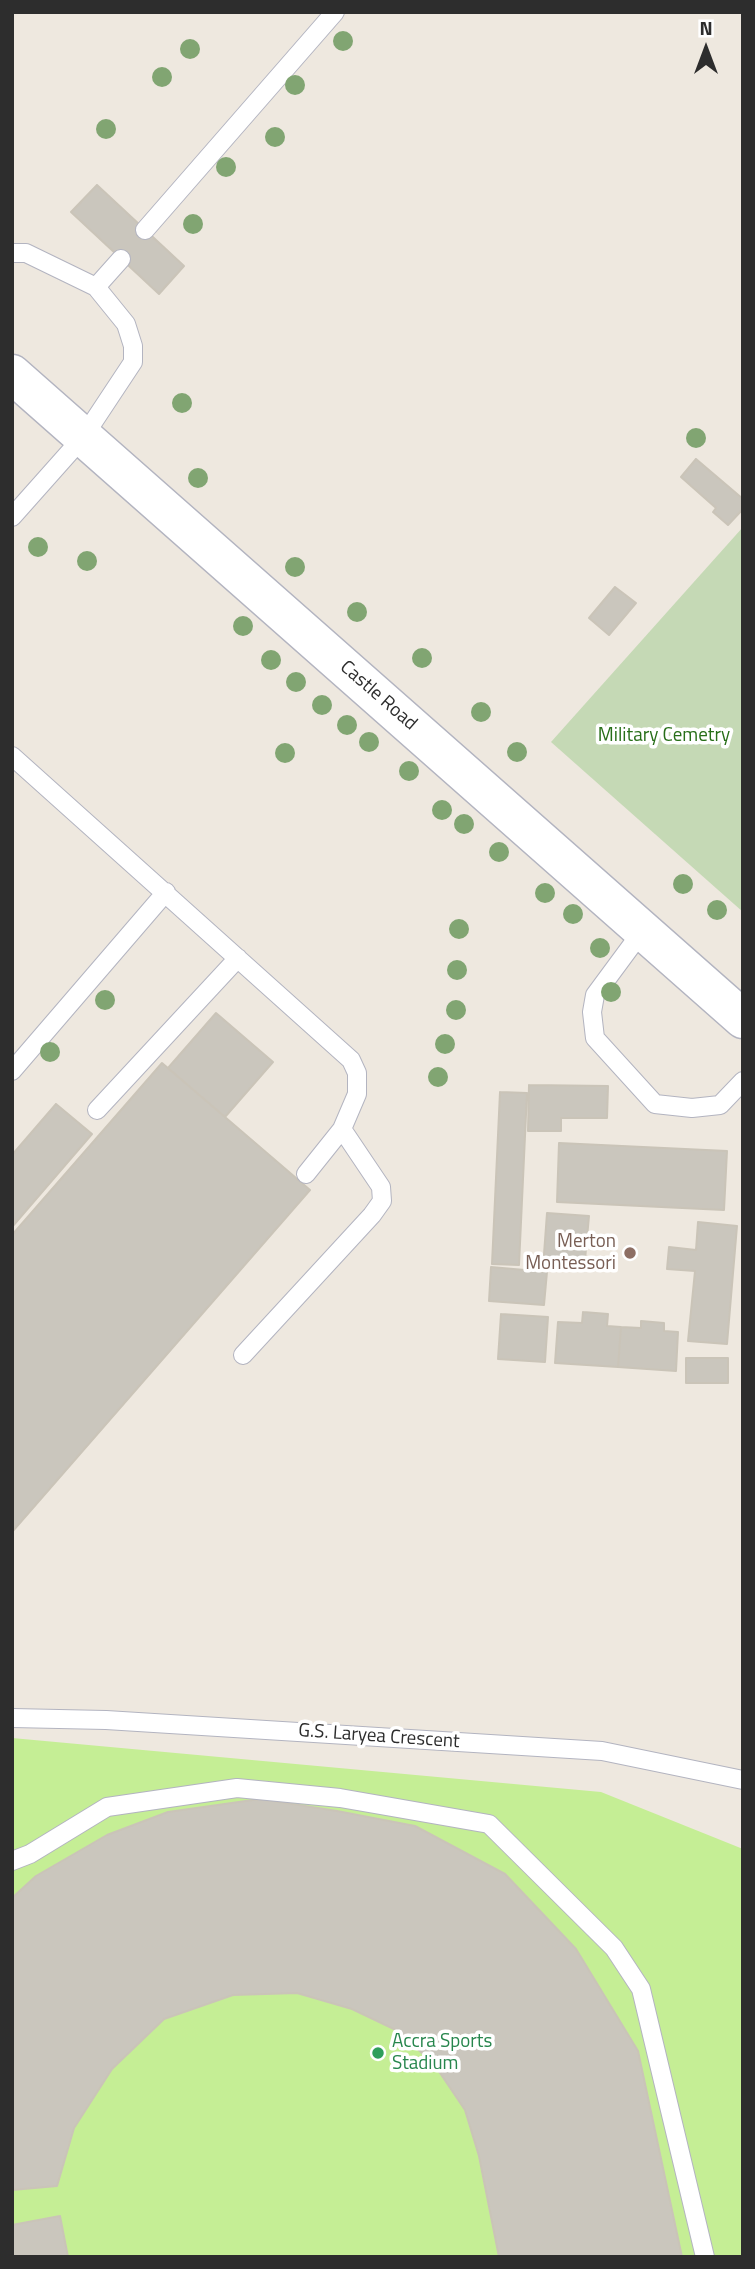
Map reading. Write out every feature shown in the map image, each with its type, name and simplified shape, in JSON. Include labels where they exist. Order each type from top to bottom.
[{"type":"main road","name":"Castle Road","points":[[12,374],[743,1019]]},
{"type":"lane","points":[[145,230],[335,12]]},
{"type":"lane","points":[[12,253],[26,253],[96,287],[126,324],[133,346],[133,362],[84,436],[12,517]]},
{"type":"lane","points":[[96,287],[121,258]]},
{"type":"lane","points":[[12,756],[351,1060],[357,1073],[357,1094],[342,1129],[306,1174]]},
{"type":"lane","points":[[12,1071],[166,892]]},
{"type":"lane","points":[[643,930],[595,995],[595,1038],[655,1104],[692,1108],[720,1105],[743,1081]]},
{"type":"lane","points":[[97,1110],[238,958]]},
{"type":"lane","points":[[243,1355],[382,1201],[380,1187],[342,1129]]},
{"type":"lane","name":"G.S. Laryea Crescent","points":[[12,1718],[106,1720],[602,1751],[743,1780]]},
{"type":"lane","points":[[12,1861],[30,1854],[107,1807],[237,1788],[340,1798],[489,1824],[614,1948],[641,1989],[705,2257]]},
{"type":"green space","name":"Military Cemetry","points":[[743,527],[743,912],[551,742]]},
{"type":"green space","name":"Accra Sports Stadium","points":[[12,1738],[601,1792],[743,1849],[743,2257],[12,2257]]},
{"type":"building","points":[[97,185],[184,266],[159,294],[71,212]]},
{"type":"building","points":[[696,459],[743,499],[743,509],[728,525],[713,512],[716,508],[681,477]]},
{"type":"building","points":[[615,587],[636,603],[609,635],[589,618]]},
{"type":"building","points":[[216,1013],[273,1062],[225,1117],[168,1068]]},
{"type":"building","points":[[162,1063],[310,1190],[12,1532],[12,1235]]},
{"type":"building","points":[[529,1085],[608,1086],[607,1118],[561,1118],[561,1131],[528,1131]]},
{"type":"building","points":[[500,1092],[527,1093],[519,1265],[492,1264]]},
{"type":"building","points":[[56,1104],[92,1134],[12,1227],[12,1155]]},
{"type":"building","points":[[559,1143],[727,1151],[724,1210],[557,1202]]},
{"type":"building","points":[[547,1213],[589,1216],[584,1271],[543,1268]]},
{"type":"building","points":[[698,1222],[737,1226],[727,1344],[688,1341],[695,1271],[667,1269],[669,1247],[696,1250]]},
{"type":"building","points":[[491,1267],[547,1272],[544,1305],[489,1301]]},
{"type":"building","points":[[583,1312],[608,1314],[607,1326],[621,1327],[618,1367],[555,1363],[558,1322],[582,1323]]},
{"type":"building","points":[[501,1314],[548,1317],[545,1362],[498,1359]]},
{"type":"building","points":[[641,1321],[664,1323],[664,1331],[678,1332],[676,1371],[618,1367],[621,1327],[641,1328]]},
{"type":"building","points":[[686,1358],[728,1358],[728,1383],[686,1383]]},
{"type":"building","points":[[260,1799],[415,1826],[505,1874],[576,1949],[638,2051],[682,2257],[499,2257],[479,2156],[465,2110],[434,2064],[398,2031],[352,2009],[297,1993],[233,1995],[164,2019],[112,2069],[74,2128],[57,2186],[12,2190],[12,1898],[36,1876],[107,1835],[168,1812]]},
{"type":"building","points":[[60,2216],[68,2257],[12,2257],[12,2225]]},
{"type":"place","name":"Merton Montessori","points":[[630,1253]]},
{"type":"place","name":"Accra Sports Stadium","points":[[378,2053]]}]
